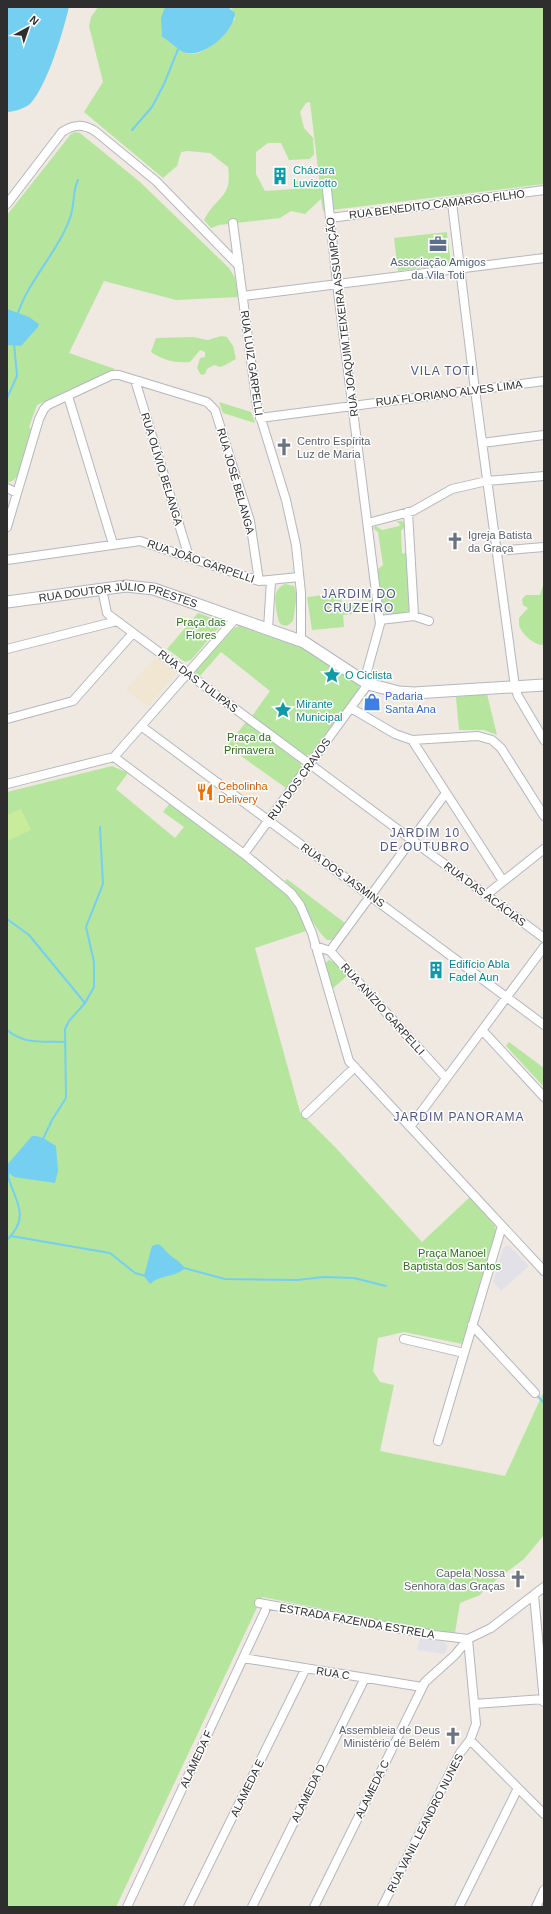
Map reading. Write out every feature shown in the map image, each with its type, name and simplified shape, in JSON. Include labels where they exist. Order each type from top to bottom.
[{"type":"street","points":[[7,204],[62,132],[69,127],[78,125],[87,126],[96,131],[147,173],[239,266]]},
{"type":"street","name":"RUA JOAQUIM TEIXEIRA ASSUMPÇÃO","points":[[327,190],[352,406],[380,620],[380,631],[366,683]]},
{"type":"street","name":"RUA BENEDITO CAMARGO FILHO","points":[[330,218],[544,190]]},
{"type":"street","points":[[452,203],[475,390],[515,686],[518,696],[544,740]]},
{"type":"street","name":"RUA LUIZ GARPELLI","points":[[233,223],[260,418],[289,514],[296,545],[299,577],[301,641]]},
{"type":"street","points":[[243,296],[544,258]]},
{"type":"street","points":[[7,527],[40,414],[48,405],[112,375],[119,375],[135,380]]},
{"type":"street","name":"RUA JOSÉ BELANGA","points":[[135,380],[207,402],[212,405],[215,410],[250,521],[259,581]]},
{"type":"street","name":"RUA OLÍVIO BELANGA","points":[[135,380],[189,557]]},
{"type":"street","name":"RUA FLORIANO ALVES LIMA","points":[[260,418],[544,381]]},
{"type":"street","points":[[68,396],[113,544]]},
{"type":"street","points":[[482,443],[544,434]]},
{"type":"street","points":[[368,523],[408,512],[450,490],[487,481],[544,476]]},
{"type":"street","points":[[7,488],[17,492]]},
{"type":"street","points":[[408,512],[414,616]]},
{"type":"street","name":"RUA JOÃO GARPELLI","points":[[7,560],[113,544],[148,542],[259,581],[299,577]]},
{"type":"street","points":[[497,551],[544,547]]},
{"type":"street","points":[[268,629],[271,581]]},
{"type":"street","name":"RUA DOUTOR JÚLIO PRESTES","points":[[7,602],[126,586],[154,589],[301,641],[366,683],[399,692],[414,693],[544,685]]},
{"type":"street","points":[[102,589],[107,613],[103,625]]},
{"type":"street","name":"RUA DAS TULIPAS","points":[[107,613],[310,764]]},
{"type":"street","points":[[380,620],[414,616],[429,621]]},
{"type":"street","points":[[7,784],[114,757],[236,618]]},
{"type":"street","points":[[7,649],[117,621]]},
{"type":"street","points":[[7,719],[73,701],[133,633]]},
{"type":"street","name":"RUA DOS CRAVOS","points":[[244,854],[351,708],[366,683]]},
{"type":"street","points":[[351,708],[395,734],[412,740],[478,736],[492,740],[501,748],[544,816]]},
{"type":"street","name":"RUA DOS JASMINS","points":[[141,726],[544,1024]]},
{"type":"street","points":[[412,740],[503,881]]},
{"type":"street","points":[[114,757],[244,854],[291,893],[304,913],[346,1053],[355,1067],[544,1271]]},
{"type":"street","name":"RUA DAS ACÁCIAS","points":[[310,764],[544,938]]},
{"type":"street","points":[[330,951],[446,793]]},
{"type":"street","points":[[486,895],[544,849]]},
{"type":"street","name":"RUA ANÍZIO GARPELLI","points":[[315,946],[330,951],[446,1078]]},
{"type":"street","points":[[410,1127],[544,947]]},
{"type":"street","points":[[482,1030],[544,1097]]},
{"type":"street","points":[[306,1114],[355,1067]]},
{"type":"street","points":[[438,1441],[502,1226]]},
{"type":"street","points":[[472,1325],[536,1393]]},
{"type":"street","points":[[404,1338],[464,1353]]},
{"type":"street","points":[[468,1639],[491,1628],[544,1587]]},
{"type":"street","points":[[534,1595],[544,1702]]},
{"type":"street","name":"ESTRADA FAZENDA ESTRELA","points":[[259,1604],[468,1639]]},
{"type":"street","name":"ALAMEDA F","points":[[126,1907],[265,1611]]},
{"type":"street","name":"ALAMEDA C","points":[[314,1907],[422,1687],[427,1680],[455,1655],[468,1639]]},
{"type":"street","name":"RUA VANIL LEANDRO NUNES","points":[[382,1907],[460,1753],[470,1740],[476,1724],[468,1639]]},
{"type":"street","name":"RUA C","points":[[243,1658],[422,1687]]},
{"type":"street","name":"ALAMEDA E","points":[[188,1907],[306,1668]]},
{"type":"street","name":"ALAMEDA D","points":[[252,1907],[365,1678]]},
{"type":"street","points":[[474,1704],[544,1699]]},
{"type":"street","points":[[470,1740],[544,1814]]},
{"type":"street","points":[[459,1907],[518,1788]]},
{"type":"street","points":[[536,1907],[544,1890]]},
{"type":"shaded area","points":[[156,657],[176,673],[148,707],[126,690]]},
{"type":"shaded area","points":[[506,1246],[510,1246],[529,1266],[501,1291],[493,1282],[503,1249]]},
{"type":"shaded area","points":[[420,1638],[443,1642],[447,1645],[447,1649],[444,1654],[417,1650]]},
{"type":"green space","points":[[98,7],[165,7],[162,37],[183,52],[191,54],[198,53],[213,44],[231,25],[235,19],[232,9],[228,7],[544,7],[544,184],[323,211],[321,199],[305,214],[291,211],[280,218],[219,225],[211,228],[204,220],[226,191],[229,177],[228,167],[210,153],[188,151],[181,152],[177,166],[163,178],[84,112],[103,82],[89,26],[91,17]],"holes":[[[310,102],[320,185],[315,180],[294,181],[294,189],[265,191],[256,174],[256,152],[268,143],[281,143],[289,160],[310,159],[314,154],[313,138],[304,128],[300,112],[306,103]]]},
{"type":"green space","points":[[75,132],[80,133],[140,182],[229,268],[235,278],[238,297],[176,300],[104,281],[69,353],[115,369],[37,405],[29,427],[31,429],[18,475],[14,480],[7,483],[7,215],[71,134]]},
{"type":"green space","points":[[447,232],[451,264],[398,271],[394,238]]},
{"type":"green space","points":[[221,336],[227,337],[233,346],[236,359],[221,367],[214,365],[207,369],[205,374],[201,375],[197,368],[200,358],[205,357],[205,352],[200,350],[190,362],[174,362],[161,358],[151,352],[156,338],[193,337],[208,340]]},
{"type":"green space","points":[[219,402],[251,412],[255,423],[223,413]]},
{"type":"green space","points":[[396,521],[402,521],[406,525],[401,531],[402,553],[404,554],[407,550],[410,612],[388,616],[382,611],[377,570],[383,565],[378,532],[373,528],[376,526],[382,530],[399,526],[400,524]]},
{"type":"green space","points":[[544,582],[544,645],[541,645],[530,640],[524,634],[520,627],[519,618],[528,608],[523,605],[522,599],[526,595],[540,595]]},
{"type":"green space","points":[[285,584],[294,586],[297,595],[293,621],[287,626],[282,625],[279,622],[275,600],[277,591]]},
{"type":"green space","points":[[340,593],[342,604],[372,600],[373,611],[343,615],[344,627],[312,630],[307,597]]},
{"type":"green space","name":"Praça das Flores","points":[[198,613],[220,621],[222,624],[191,660],[185,662],[167,649]]},
{"type":"green space","points":[[239,626],[302,648],[303,646],[359,685],[359,689],[310,755],[304,755],[252,716],[270,691],[221,652],[199,677],[196,675],[195,670],[215,647],[216,648],[234,628]]},
{"type":"green space","points":[[487,694],[497,735],[484,730],[459,730],[456,697]]},
{"type":"green space","name":"Praça da Primavera","points":[[246,722],[301,764],[301,768],[286,788],[227,746]]},
{"type":"green space","name":"Praça Manoel Baptista dos Santos","points":[[112,766],[128,773],[116,789],[175,838],[184,827],[163,812],[170,803],[282,888],[296,905],[306,931],[255,948],[300,1112],[336,1148],[422,1242],[470,1197],[495,1226],[496,1232],[462,1344],[404,1332],[378,1338],[373,1371],[380,1382],[394,1385],[380,1451],[505,1476],[544,1391],[544,1535],[524,1559],[487,1587],[480,1595],[460,1603],[455,1633],[436,1631],[262,1597],[116,1907],[7,1907],[7,792]]},
{"type":"green space","points":[[21,809],[31,830],[7,841],[7,815]]},
{"type":"green space","points":[[287,879],[345,923],[332,940],[327,940],[321,933],[297,895],[285,881]]},
{"type":"green space","points":[[329,960],[334,962],[347,976],[331,990],[324,964]]},
{"type":"green space","points":[[509,1042],[544,1068],[544,1087],[506,1046]]},
{"type":"water","points":[[7,7],[69,7],[54,58],[36,96],[30,104],[25,107],[16,111],[7,112]]},
{"type":"water","points":[[165,7],[228,7],[235,13],[230,28],[217,42],[202,51],[186,53],[162,37],[161,18]]},
{"type":"water","points":[[7,309],[29,317],[39,324],[21,346],[7,345]]},
{"type":"water","points":[[32,1136],[41,1137],[56,1146],[58,1171],[55,1183],[14,1177],[7,1171],[7,1165]]},
{"type":"water","points":[[158,1244],[185,1268],[177,1273],[158,1279],[150,1284],[144,1276],[152,1246]]},
{"type":"waterway","points":[[132,130],[152,107],[164,84],[179,47]]},
{"type":"waterway","points":[[18,313],[29,289],[65,230],[72,213],[75,189],[78,180]]},
{"type":"waterway","points":[[7,398],[17,376],[14,343]]},
{"type":"waterway","points":[[43,1139],[52,1120],[66,1098],[65,1029],[69,1021],[85,1003],[94,987],[94,962],[86,927],[103,884],[100,827]]},
{"type":"waterway","points":[[7,919],[29,935],[85,1003]]},
{"type":"waterway","points":[[7,1030],[14,1035],[27,1040],[41,1042],[65,1042]]},
{"type":"waterway","points":[[7,1240],[14,1232],[20,1217],[18,1203],[8,1177],[9,1171]]},
{"type":"waterway","points":[[11,1236],[110,1253],[135,1273],[146,1276]]},
{"type":"waterway","points":[[184,1268],[225,1279],[297,1280],[324,1277],[354,1278],[386,1286]]},
{"type":"waterway","points":[[536,1394],[544,1403]]},
{"type":"place","name":"Chácara Luvizotto","points":[[280,176]]},
{"type":"place","name":"Associação Amigos da Vila Toti","points":[[438,244]]},
{"type":"place","name":"Centro Espírita Luz de Maria","points":[[284,447]]},
{"type":"place","name":"Igreja Batista da Graça","points":[[455,541]]},
{"type":"place","name":"O Ciclista","points":[[332,675]]},
{"type":"place","name":"Padaria Santa Ana","points":[[372,702]]},
{"type":"place","name":"Mirante Municipal","points":[[283,710]]},
{"type":"place","name":"Cebolinha Delivery","points":[[205,792]]},
{"type":"place","name":"Edifício Abla Fadel Aun","points":[[436,970]]},
{"type":"place","name":"Capela Nossa Senhora das Graças","points":[[518,1579]]},
{"type":"place","name":"Assembleia de Deus Ministério de Belém","points":[[453,1736]]},
{"type":"district","name":"VILA TOTI","points":[[443,371]]},
{"type":"district","name":"JARDIM DO CRUZEIRO","points":[[359,601]]},
{"type":"district","name":"JARDIM 10 DE OUTUBRO","points":[[425,840]]},
{"type":"district","name":"JARDIM PANORAMA","points":[[459,1117]]}]
